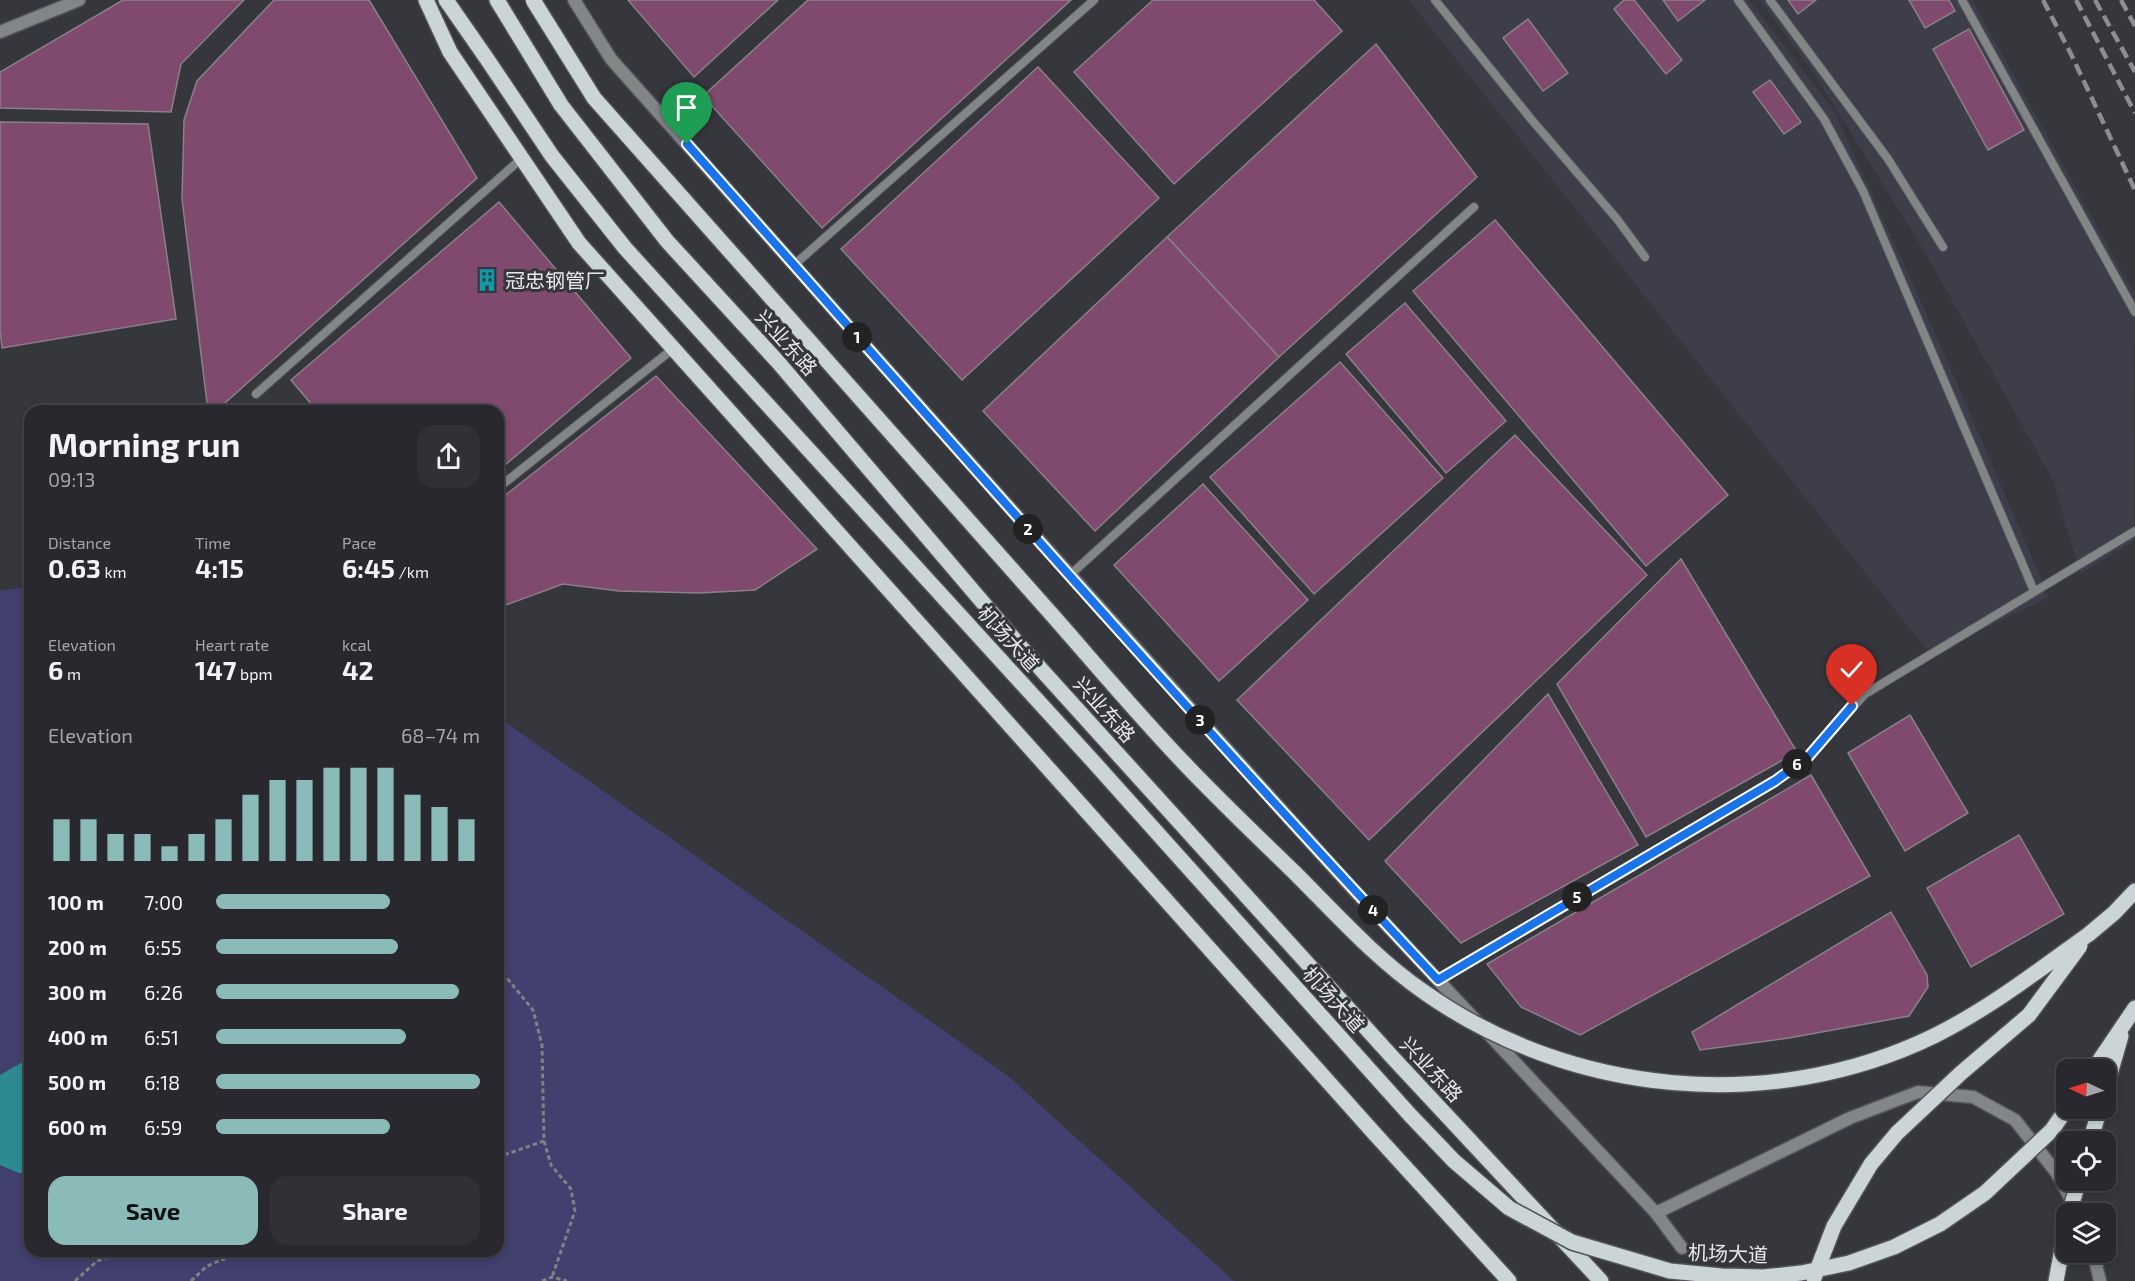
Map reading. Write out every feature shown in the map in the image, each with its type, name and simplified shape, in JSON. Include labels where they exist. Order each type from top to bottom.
[{"type":"main road","points":[[426,0],[450,52],[579,243],[1509,1281]]},
{"type":"main road","name":"机场大道","points":[[446,0],[552,156],[625,248],[1091,759],[1410,1115],[1454,1161],[1509,1208],[1572,1242],[1670,1271],[1763,1277],[1801,1273],[1849,1263],[1894,1247],[1940,1224],[1985,1193],[2052,1130],[2060,1119]]},
{"type":"main road","name":"兴业东路","points":[[497,0],[561,105],[667,241],[778,363],[1019,645],[1394,1059],[1601,1281]]},
{"type":"main road","points":[[533,0],[594,98],[1182,761],[1378,956],[1424,993],[1502,1038],[1546,1056],[1593,1071],[1644,1080],[1698,1085],[1739,1085],[1778,1081],[1831,1071],[1887,1056],[1932,1037],[1972,1016],[2090,934],[2135,891]]},
{"type":"main road","points":[[1813,1281],[1821,1254],[1834,1226],[1870,1164],[1898,1133],[1953,1081],[2029,1015],[2090,934]]},
{"type":"main road","points":[[2101,1059],[2135,1008]]},
{"type":"main road","points":[[2115,1059],[2125,1024]]},
{"type":"main road","points":[[2056,1281],[2059,1263]]},
{"type":"street","points":[[574,0],[611,59],[794,266],[1350,886],[1656,1213],[1682,1248]]},
{"type":"street","points":[[0,32],[74,1]]},
{"type":"street","points":[[1656,1213],[1850,1118],[1918,1092],[1973,1097],[2015,1120],[2056,1172],[2073,1203]]},
{"type":"street","points":[[2097,1263],[2100,1281]]},
{"type":"lane","points":[[794,266],[1094,0]]},
{"type":"lane","points":[[1435,0],[1617,219],[1645,257]]},
{"type":"lane","points":[[1738,0],[1824,119],[1859,182],[2034,591]]},
{"type":"lane","points":[[1770,0],[1888,159],[1944,247]]},
{"type":"lane","points":[[1962,0],[2135,312]]},
{"type":"lane","points":[[256,394],[522,158]]},
{"type":"lane","points":[[1070,575],[1474,207]]},
{"type":"lane","points":[[504,483],[674,348]]},
{"type":"lane","points":[[1438,980],[1775,781],[1808,757],[1865,694],[2135,531]]},
{"type":"path","points":[[504,974],[533,1010],[542,1045],[544,1141],[550,1165],[571,1189],[575,1211],[552,1276],[542,1281]]},
{"type":"path","points":[[504,1155],[544,1141]]},
{"type":"path","points":[[75,1281],[97,1261],[110,1257]]},
{"type":"path","points":[[191,1281],[207,1266],[229,1257]]},
{"type":"path","points":[[552,1276],[567,1281]]},
{"type":"shaded area","points":[[1409,0],[1749,0],[1834,111],[1941,346],[2049,597],[1931,655]]},
{"type":"shaded area","points":[[1760,0],[1972,0],[2135,295],[2134,541],[2080,574],[2053,480],[1923,249],[1813,72]]},
{"type":"shaded area","points":[[24,588],[24,1257],[504,1257],[504,721],[1007,1075],[1234,1281],[0,1281],[0,590]]},
{"type":"water","points":[[24,1061],[24,1173],[0,1165],[0,1075]]},
{"type":"building","points":[[123,0],[244,0],[181,64],[171,112],[0,108],[0,72]]},
{"type":"building","points":[[274,0],[369,0],[477,178],[223,405],[207,405],[182,199],[184,120],[197,81]]},
{"type":"building","points":[[628,0],[778,0],[694,77]]},
{"type":"building","points":[[808,0],[1071,0],[822,228],[703,96]]},
{"type":"building","points":[[1153,0],[1314,0],[1342,31],[1174,184],[1074,72]]},
{"type":"building","points":[[1624,0],[1634,0],[1682,60],[1666,74],[1614,9]]},
{"type":"building","points":[[1663,0],[1705,0],[1678,21]]},
{"type":"building","points":[[1788,0],[1816,0],[1798,14]]},
{"type":"building","points":[[1909,0],[1949,0],[1955,11],[1925,28]]},
{"type":"building","points":[[1528,19],[1568,73],[1543,91],[1503,38]]},
{"type":"building","points":[[1969,29],[2024,130],[1988,150],[1933,49]]},
{"type":"building","points":[[1376,44],[1477,177],[1279,357],[1167,237]]},
{"type":"building","points":[[1038,67],[1159,198],[962,380],[841,249]]},
{"type":"building","points":[[1770,80],[1801,122],[1784,134],[1753,92]]},
{"type":"building","points":[[0,122],[148,124],[176,319],[2,348],[0,330]]},
{"type":"building","name":"冠忠钢管厂","points":[[499,202],[631,358],[504,466],[504,405],[312,405],[291,380]]},
{"type":"building","points":[[1495,220],[1728,495],[1646,566],[1413,291]]},
{"type":"building","points":[[1167,237],[1279,357],[1095,531],[983,411]]},
{"type":"building","points":[[1405,303],[1506,421],[1446,473],[1346,354]]},
{"type":"building","points":[[1340,362],[1443,478],[1314,594],[1210,477]]},
{"type":"building","points":[[656,376],[817,549],[755,590],[699,593],[619,591],[563,584],[504,606],[504,496]]},
{"type":"building","points":[[1515,435],[1647,575],[1369,840],[1237,700]]},
{"type":"building","points":[[1203,484],[1308,600],[1219,681],[1114,565]]},
{"type":"building","points":[[1681,559],[1797,752],[1646,837],[1557,684]]},
{"type":"building","points":[[1548,694],[1638,845],[1461,943],[1385,861]]},
{"type":"building","points":[[1910,715],[1968,813],[1905,851],[1848,753]]},
{"type":"building","points":[[1811,775],[1870,876],[1580,1035],[1521,1007],[1487,964]]},
{"type":"building","points":[[2019,835],[2064,914],[1971,967],[1927,888]]},
{"type":"building","points":[[1891,912],[1927,975],[1928,987],[1909,1016],[1789,1038],[1700,1050],[1692,1032]]},
{"type":"railway","points":[[2043,0],[2135,190]]},
{"type":"railway","points":[[2076,0],[2135,113]]},
{"type":"railway","points":[[2095,0],[2135,72]]},
{"type":"railway","points":[[2121,0],[2135,26]]},
{"type":"place","name":"冠忠钢管厂","points":[[487,280]]},
{"type":"route","points":[[687,144],[1002,500],[1350,886],[1438,980],[1775,781],[1808,757],[1852,706]]}]
